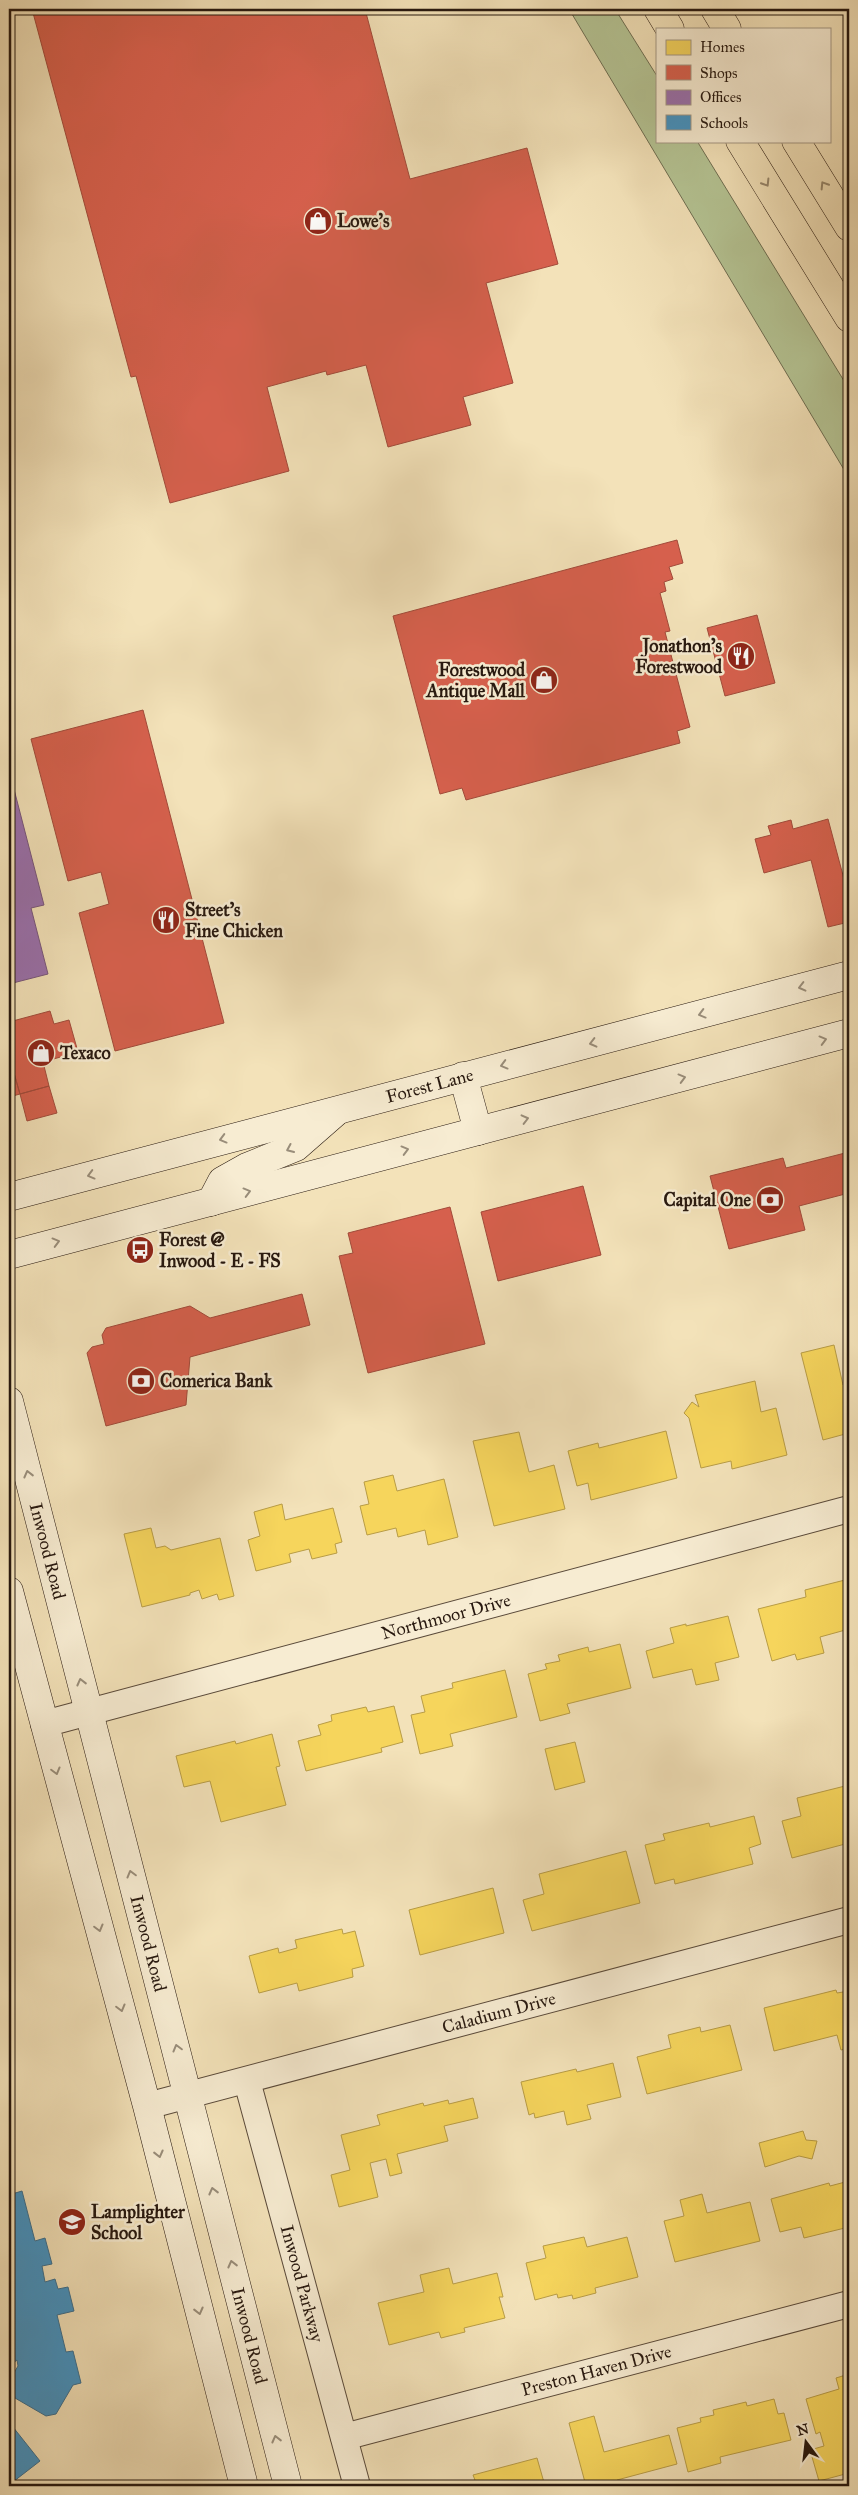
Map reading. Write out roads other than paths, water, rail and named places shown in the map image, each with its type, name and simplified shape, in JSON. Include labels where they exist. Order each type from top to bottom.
[{"type":"highway","points":[[658,9],[669,28]]},
{"type":"highway","points":[[714,9],[726,28]]},
{"type":"highway","points":[[741,142],[849,318]]},
{"type":"highway","points":[[797,142],[849,227]]},
{"type":"main road","name":"Forest Lane","points":[[9,1197],[849,975]]},
{"type":"main road","points":[[9,1255],[849,1034]]},
{"type":"main road","points":[[463,1076],[478,1131]]},
{"type":"main road","points":[[211,1202],[222,1181],[247,1167],[296,1147],[341,1108]]},
{"type":"main road","name":"Inwood Road","points":[[9,1401],[288,2486]]},
{"type":"main road","points":[[9,1591],[147,2106],[244,2486]]},
{"type":"street","name":"Northmoor Drive","points":[[44,1724],[849,1509]]},
{"type":"street","name":"Caladium Drive","points":[[147,2106],[849,1920]]},
{"type":"street","name":"Inwood Parkway","points":[[247,2081],[357,2486]]},
{"type":"street","name":"Preston Haven Drive","points":[[344,2437],[849,2304]]},
{"type":"place","name":"Lowe's","points":[[318,221]]},
{"type":"place","name":"Jonathon's Forestwood","points":[[741,656]]},
{"type":"place","name":"Forestwood Antique Mall","points":[[544,680]]},
{"type":"place","name":"Street's Fine Chicken","points":[[166,920]]},
{"type":"place","name":"Texaco","points":[[41,1053]]},
{"type":"place","name":"Capital One","points":[[770,1200]]},
{"type":"place","name":"Forest @ Inwood - E - FS","points":[[140,1250]]},
{"type":"place","name":"Comerica Bank","points":[[141,1381]]},
{"type":"place","name":"Lamplighter School","points":[[72,2222]]}]
